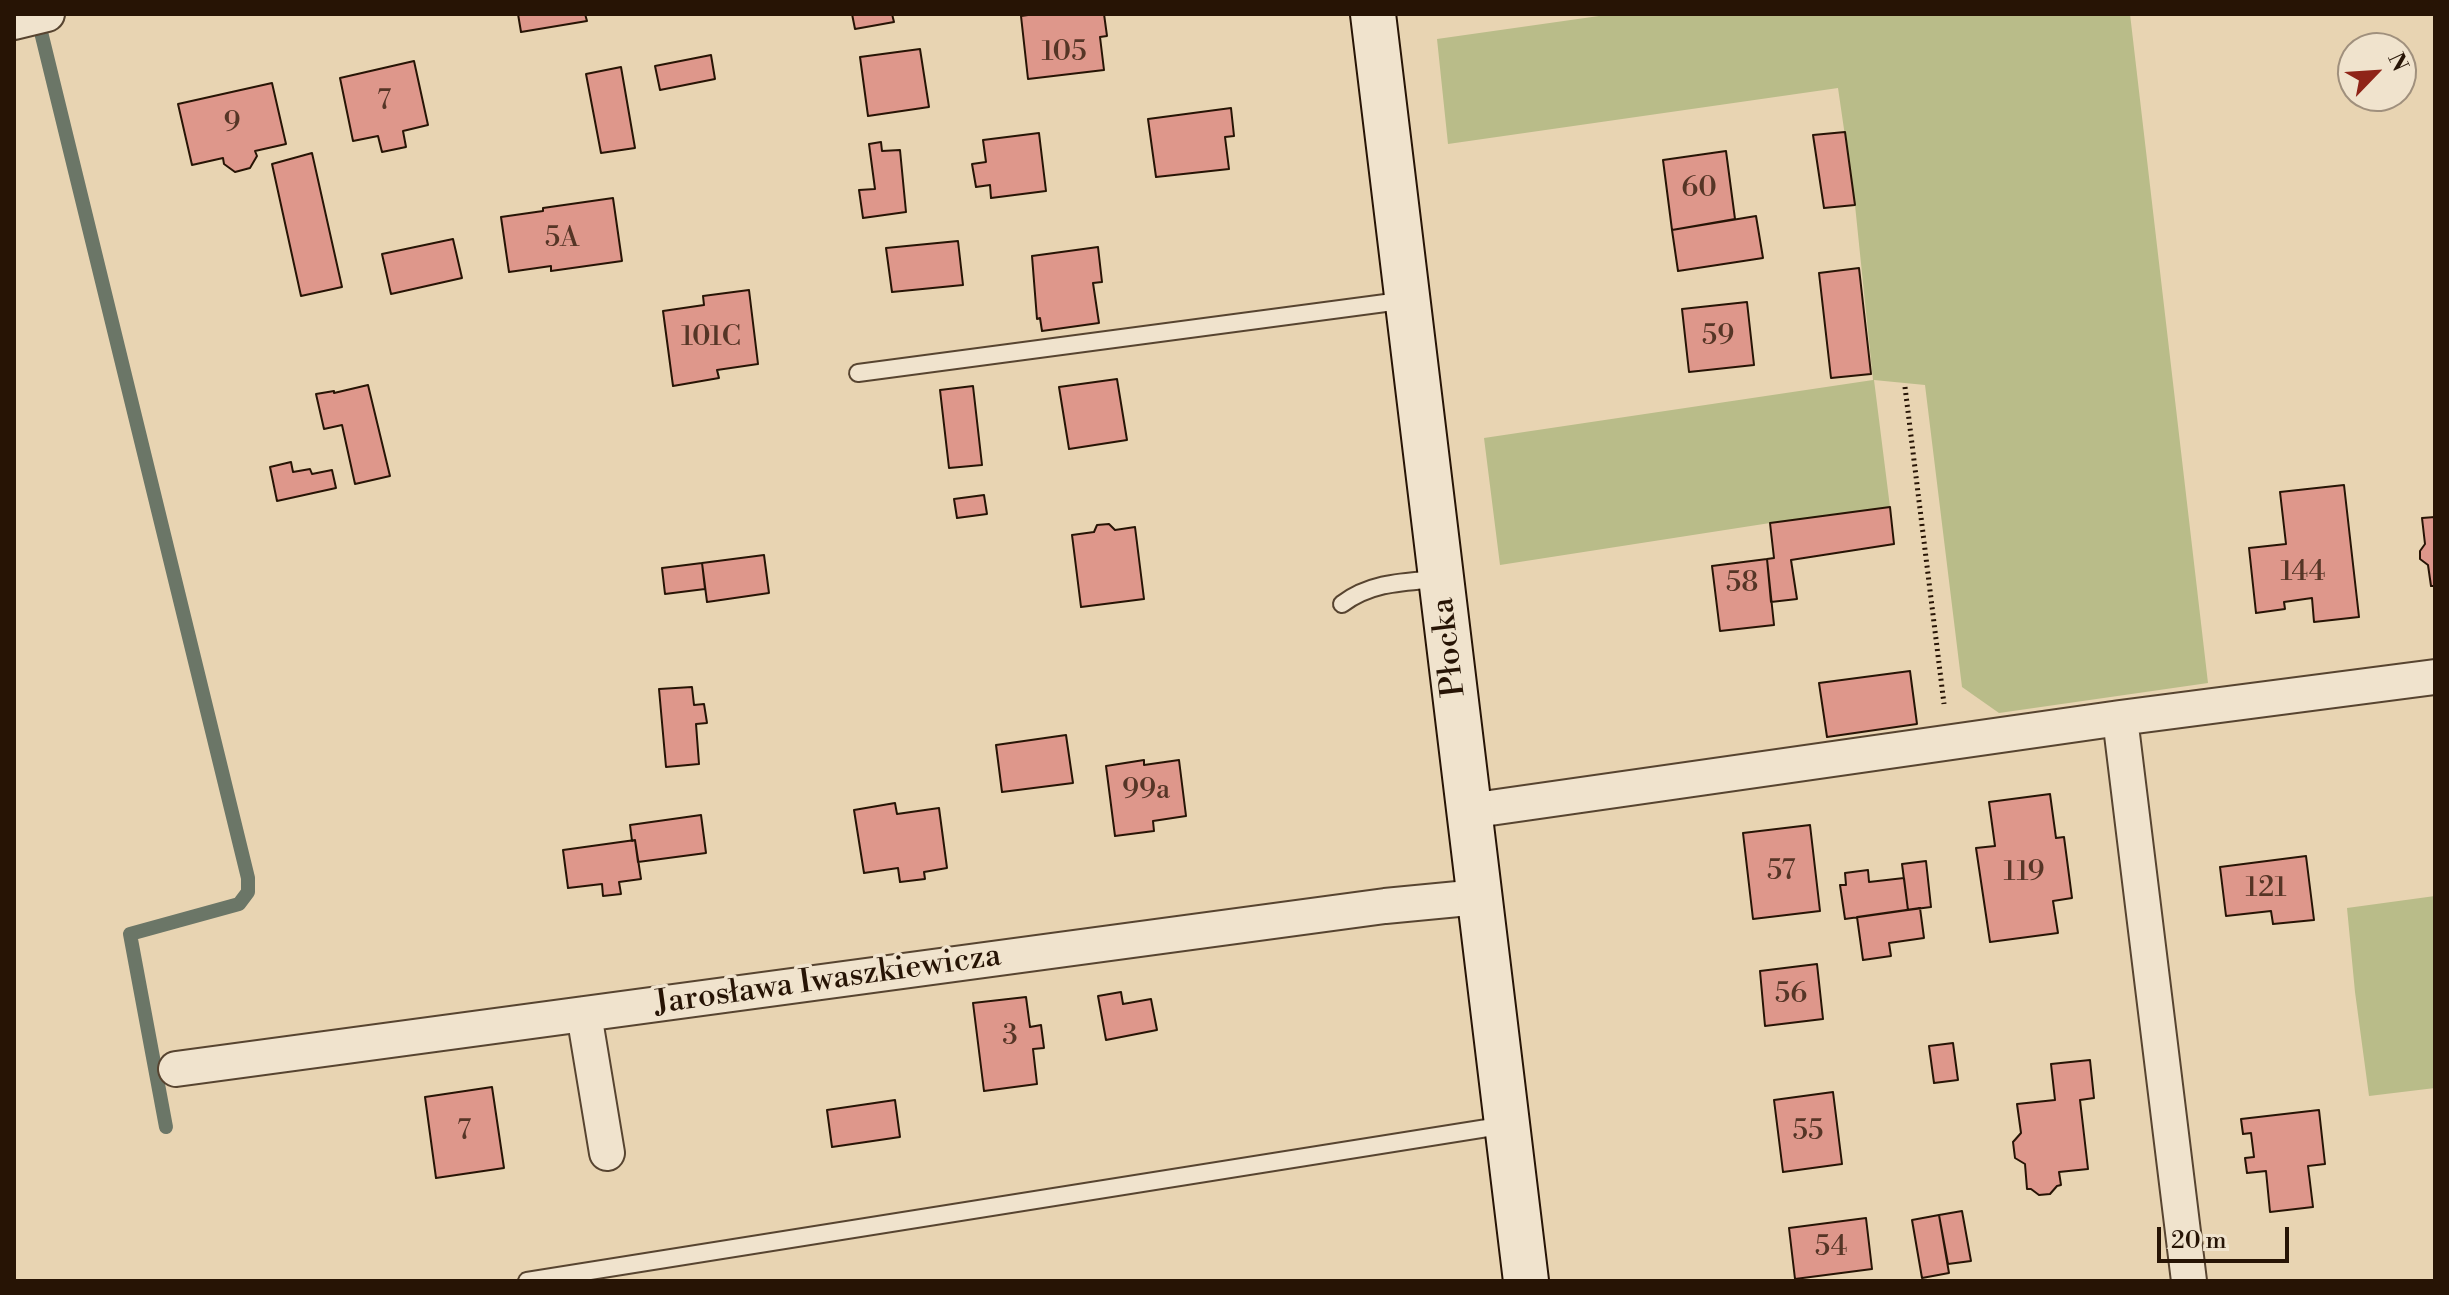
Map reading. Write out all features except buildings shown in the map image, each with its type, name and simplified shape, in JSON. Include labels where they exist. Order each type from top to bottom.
[{"type":"street","points":[[14,22],[47,14]]},
{"type":"street","name":"Płocka","points":[[1373,14],[1526,1281]]},
{"type":"street","points":[[1469,811],[2120,718],[2435,677]]},
{"type":"street","points":[[2120,718],[2189,1281]]},
{"type":"street","name":"Jarosława Iwaszkiewicza","points":[[176,1069],[1369,908],[1479,897]]},
{"type":"street","points":[[584,1014],[607,1153]]},
{"type":"lane","points":[[858,373],[1408,300]]},
{"type":"lane","points":[[1342,604],[1356,593],[1379,585],[1441,578]]},
{"type":"lane","points":[[527,1281],[1507,1125]]},
{"type":"path","points":[[1905,387],[1949,743]]},
{"type":"green space","points":[[1613,14],[2130,14],[2208,683],[1999,713],[1962,687],[1925,385],[1874,380],[1890,507],[1500,565],[1484,438],[1873,380],[1855,205],[1838,88],[1448,144],[1437,39]]},
{"type":"green space","points":[[2435,896],[2435,1088],[2369,1096],[2347,908]]},
{"type":"waterway","points":[[41,32],[248,878],[248,892],[239,904],[130,934],[166,1127]]}]
